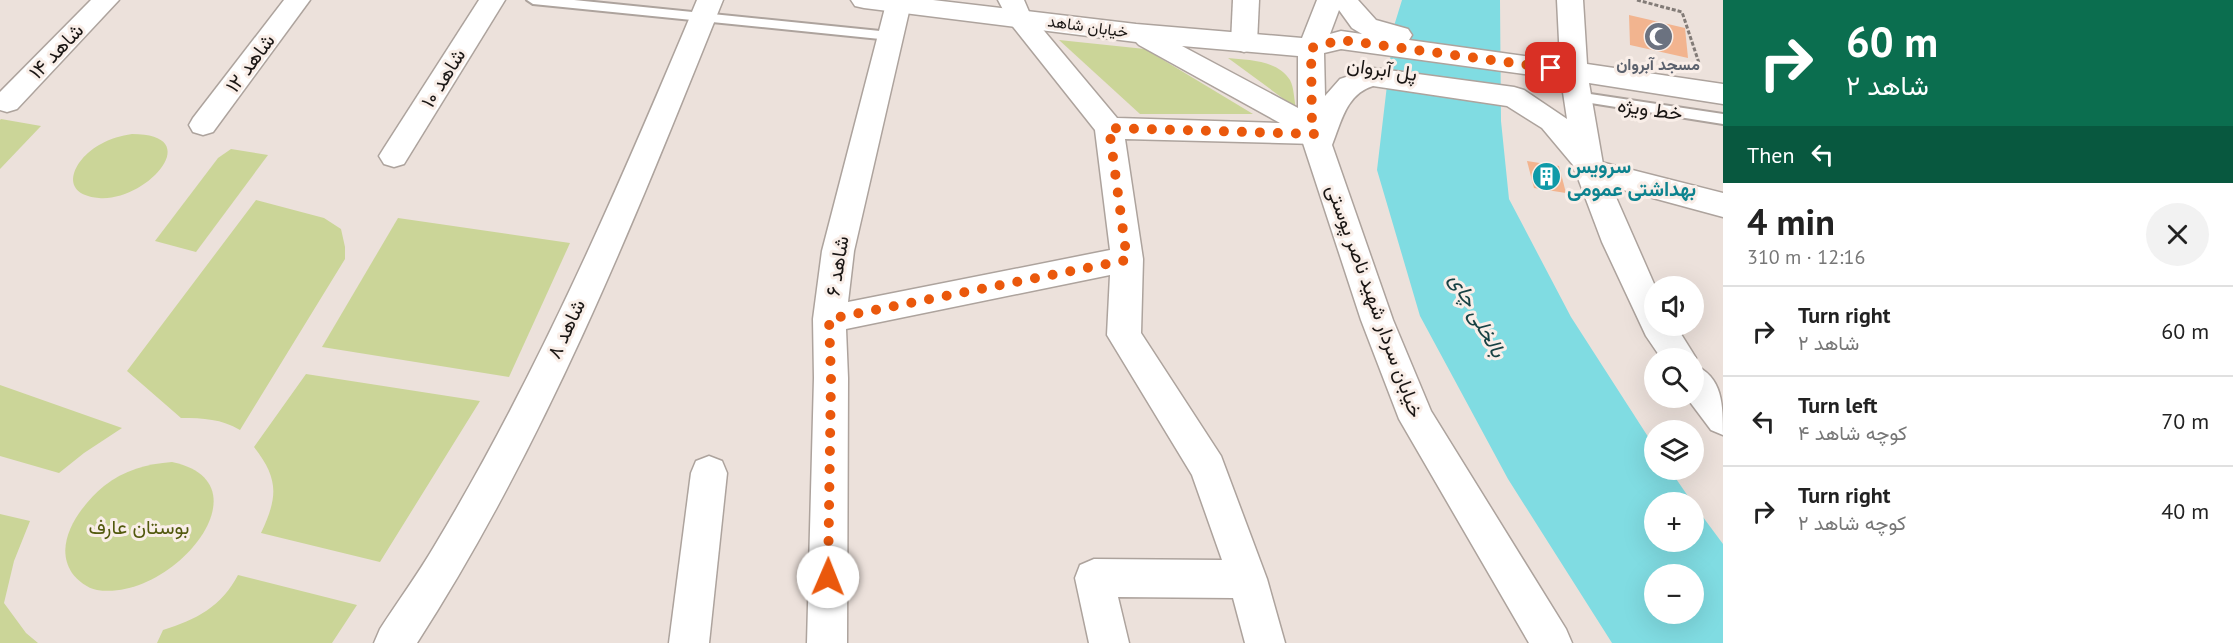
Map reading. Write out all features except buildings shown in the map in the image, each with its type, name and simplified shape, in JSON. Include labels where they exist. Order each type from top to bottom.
[{"type":"street","name":"شاهد ۱۴","points":[[7,102],[106,0]]},
{"type":"street","name":"شاهد ۱۲","points":[[203,126],[297,0]]},
{"type":"street","name":"شاهد ۱۰","points":[[394,156],[492,0]]},
{"type":"street","name":"خیابان شاهد","points":[[864,0],[1015,8],[1136,33],[1311,48]]},
{"type":"street","points":[[1244,43],[1246,0]]},
{"type":"street","name":"خیابان سردار شهید ناصر پوستی","points":[[1330,0],[1311,48],[1315,136],[1377,320],[1417,419],[1552,643]]},
{"type":"street","points":[[1345,0],[1370,30],[1384,57],[1514,97],[1515,76],[1534,53],[1555,43],[1570,12]]},
{"type":"street","name":"شاهد ۶","points":[[827,643],[831,378],[829,319],[838,251],[898,3]]},
{"type":"street","name":"شاهد ۸","points":[[394,643],[454,548],[539,387],[633,186],[707,8]]},
{"type":"street","points":[[1015,8],[1109,128],[1127,260],[1124,335],[1208,468],[1248,579],[1265,643]]},
{"type":"street","points":[[1570,12],[1575,84],[1588,166],[1618,242],[1644,297]]},
{"type":"street","points":[[1136,33],[1315,136]]},
{"type":"street","name":"پل آبروان","points":[[1311,48],[1340,64],[1384,57],[1575,84],[1716,93]]},
{"type":"street","points":[[1315,136],[1338,96],[1357,79],[1373,77],[1384,57]]},
{"type":"street","points":[[1515,76],[1588,166],[1723,205]]},
{"type":"street","points":[[1109,128],[1315,136]]},
{"type":"street","points":[[829,319],[1127,260]]},
{"type":"street","points":[[1704,393],[1723,419]]},
{"type":"street","points":[[689,643],[709,473]]},
{"type":"street","points":[[1109,643],[1094,578],[1248,579]]},
{"type":"lane","points":[[533,0],[707,8],[890,36]]},
{"type":"lane","name":"خط ویژه","points":[[1575,84],[1723,118]]},
{"type":"path","points":[[1637,0],[1682,12],[1716,93]]},
{"type":"green space","points":[[1059,40],[1145,49],[1253,114],[1140,114]]},
{"type":"green space","points":[[1228,58],[1262,62],[1285,73],[1291,83],[1296,108]]},
{"type":"green space","points":[[0,120],[41,126],[0,169]]},
{"type":"green space","points":[[132,134],[154,137],[166,145],[167,155],[162,168],[135,190],[117,196],[99,198],[85,195],[77,190],[73,183],[74,174],[84,157],[105,142]]},
{"type":"green space","points":[[231,149],[268,155],[196,252],[155,241],[218,158]]},
{"type":"green space","points":[[256,200],[324,218],[341,229],[345,259],[240,430],[226,423],[212,420],[181,418],[127,371]]},
{"type":"green space","points":[[398,218],[570,243],[509,377],[322,347]]},
{"type":"green space","points":[[306,374],[480,401],[380,562],[261,533],[271,509],[273,488],[268,469],[254,447]]},
{"type":"green space","points":[[0,385],[122,428],[59,473],[0,456]]},
{"type":"green space","name":"بوستان عارف","points":[[172,462],[200,474],[213,493],[212,515],[200,538],[180,560],[154,578],[126,589],[97,590],[83,584],[72,573],[65,549],[72,525],[86,503],[104,486],[128,472],[145,466]]},
{"type":"green space","points":[[0,514],[30,521],[14,561],[4,603],[26,633],[38,643],[0,643]]},
{"type":"green space","points":[[238,575],[357,605],[332,643],[157,643],[163,630],[186,622],[216,603],[232,586]]},
{"type":"water","name":"بالخلی چای","points":[[1402,0],[1500,0],[1501,121],[1509,199],[1571,317],[1644,430],[1644,480],[1677,480],[1685,492],[1644,492],[1644,552],[1704,552],[1704,518],[1723,544],[1723,643],[1612,643],[1508,479],[1420,316],[1377,170],[1394,26]]},
{"type":"place","name":"مسجد آبروان","points":[[1658,36]]},
{"type":"place","name":"سرویس بهداشتی عمومی","points":[[1546,177]]},
{"type":"route","points":[[828,577],[831,378],[829,319],[1127,260],[1109,128],[1315,134],[1312,128],[1311,48],[1341,40],[1551,68]]}]
